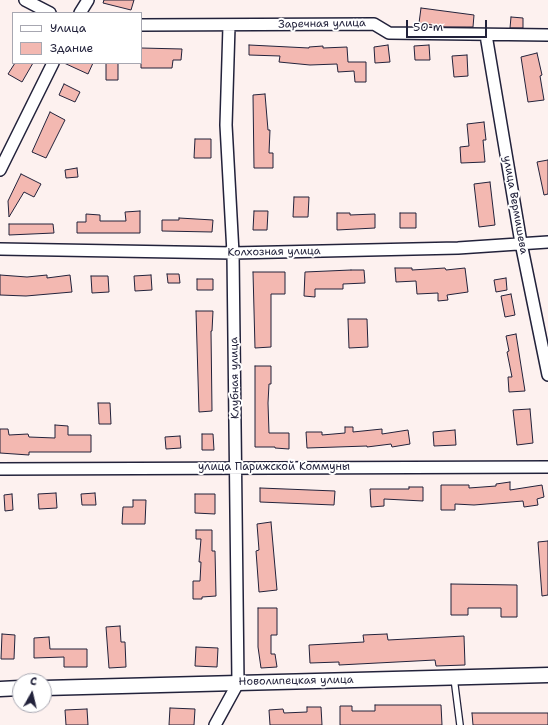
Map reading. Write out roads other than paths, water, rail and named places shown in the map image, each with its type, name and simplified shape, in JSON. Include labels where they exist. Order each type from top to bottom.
[{"type":"street","points":[[25,0],[48,12]]},
{"type":"street","points":[[81,12],[88,0]]},
{"type":"street","name":"Заречная улица","points":[[142,25],[229,26],[374,24],[389,33],[548,35]]},
{"type":"street","name":"Клубная улица","points":[[215,725],[238,683],[232,252],[226,125],[229,26]]},
{"type":"street","name":"улица Вермишева","points":[[486,35],[521,243],[548,375]]},
{"type":"street","points":[[0,170],[53,64]]},
{"type":"street","name":"Колхозная улица","points":[[0,249],[232,252],[458,248],[548,242]]},
{"type":"street","name":"улица Парижской Коммуны","points":[[0,469],[548,467]]},
{"type":"street","name":"Новолипецкая улица","points":[[52,688],[548,675]]},
{"type":"street","points":[[0,689],[12,688]]},
{"type":"lane","points":[[454,678],[460,725]]}]
